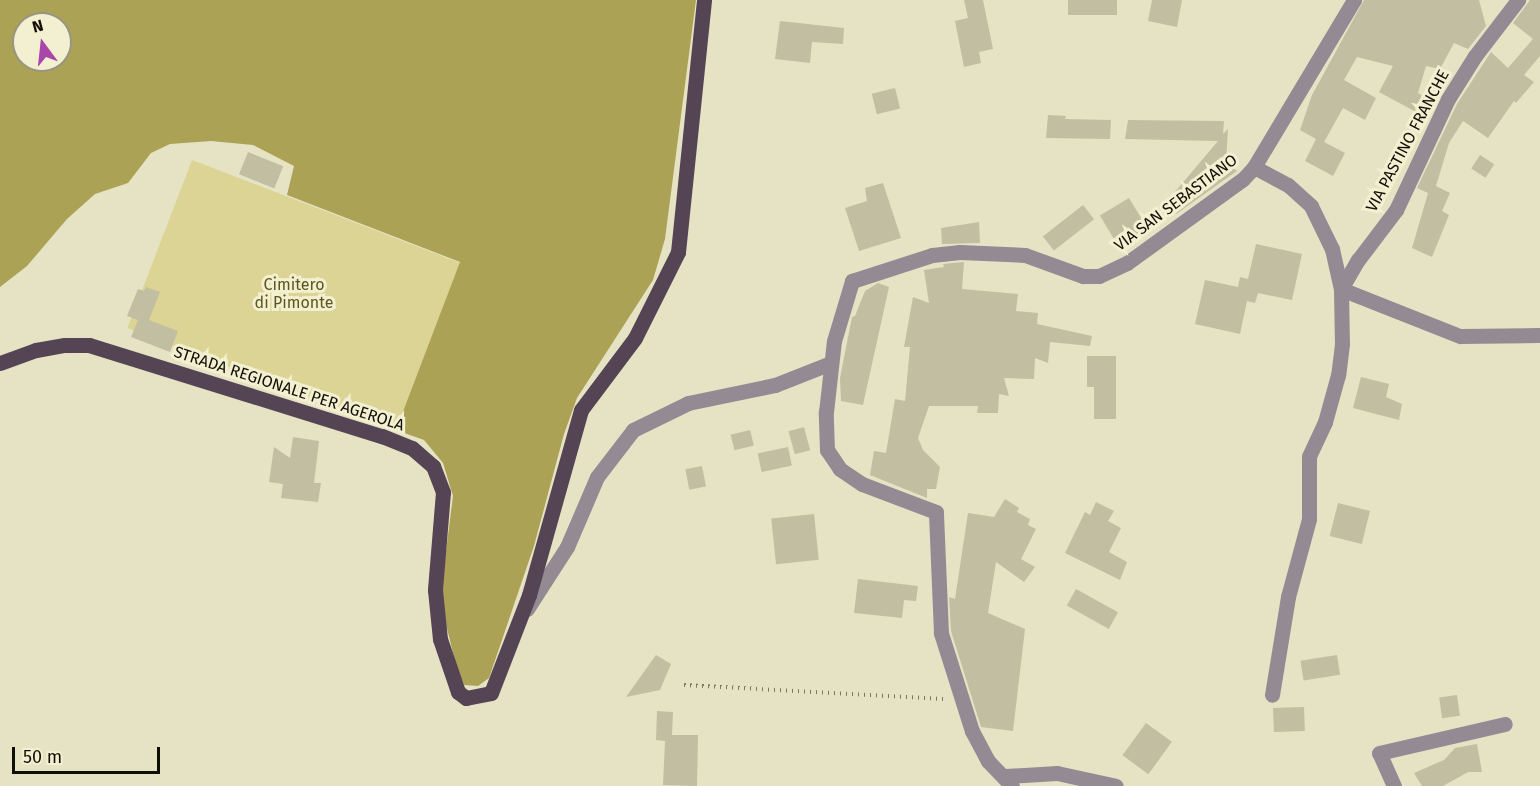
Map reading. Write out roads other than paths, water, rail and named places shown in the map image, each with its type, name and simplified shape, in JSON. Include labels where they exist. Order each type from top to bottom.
[{"type":"main road","points":[[513,630],[529,595],[581,410],[634,338],[678,252],[704,0]]},
{"type":"main road","name":"STRADA REGIONALE PER AGEROLA","points":[[0,363],[36,350],[65,345],[89,345],[382,436],[412,448],[433,466],[442,492],[435,590],[440,639],[458,692],[466,698],[491,693],[513,630]]},
{"type":"lane","name":"VIA SAN SEBASTIANO","points":[[831,363],[834,341],[852,281],[932,255],[960,252],[1026,255],[1083,276],[1099,276],[1127,263],[1149,249],[1243,179],[1254,167],[1354,0]]},
{"type":"lane","name":"VIA PASTINO FRANCHE","points":[[1341,289],[1358,260],[1396,210],[1448,99],[1475,57],[1518,0]]},
{"type":"lane","points":[[1254,167],[1288,185],[1311,206],[1332,249],[1341,289],[1342,344],[1338,375],[1325,422],[1309,456],[1309,519],[1288,597],[1272,695]]},
{"type":"lane","points":[[1341,289],[1460,336],[1540,335]]},
{"type":"lane","points":[[513,630],[567,548],[597,477],[633,430],[688,403],[775,385],[831,363],[826,412],[826,450],[840,469],[862,484],[936,512],[941,633],[972,731],[988,760],[1008,781],[1057,773],[1116,786]]},
{"type":"lane","points":[[1394,786],[1379,753],[1505,724]]},
{"type":"park label","name":"Cimitero di Pimonte","points":[[294,294]]}]
